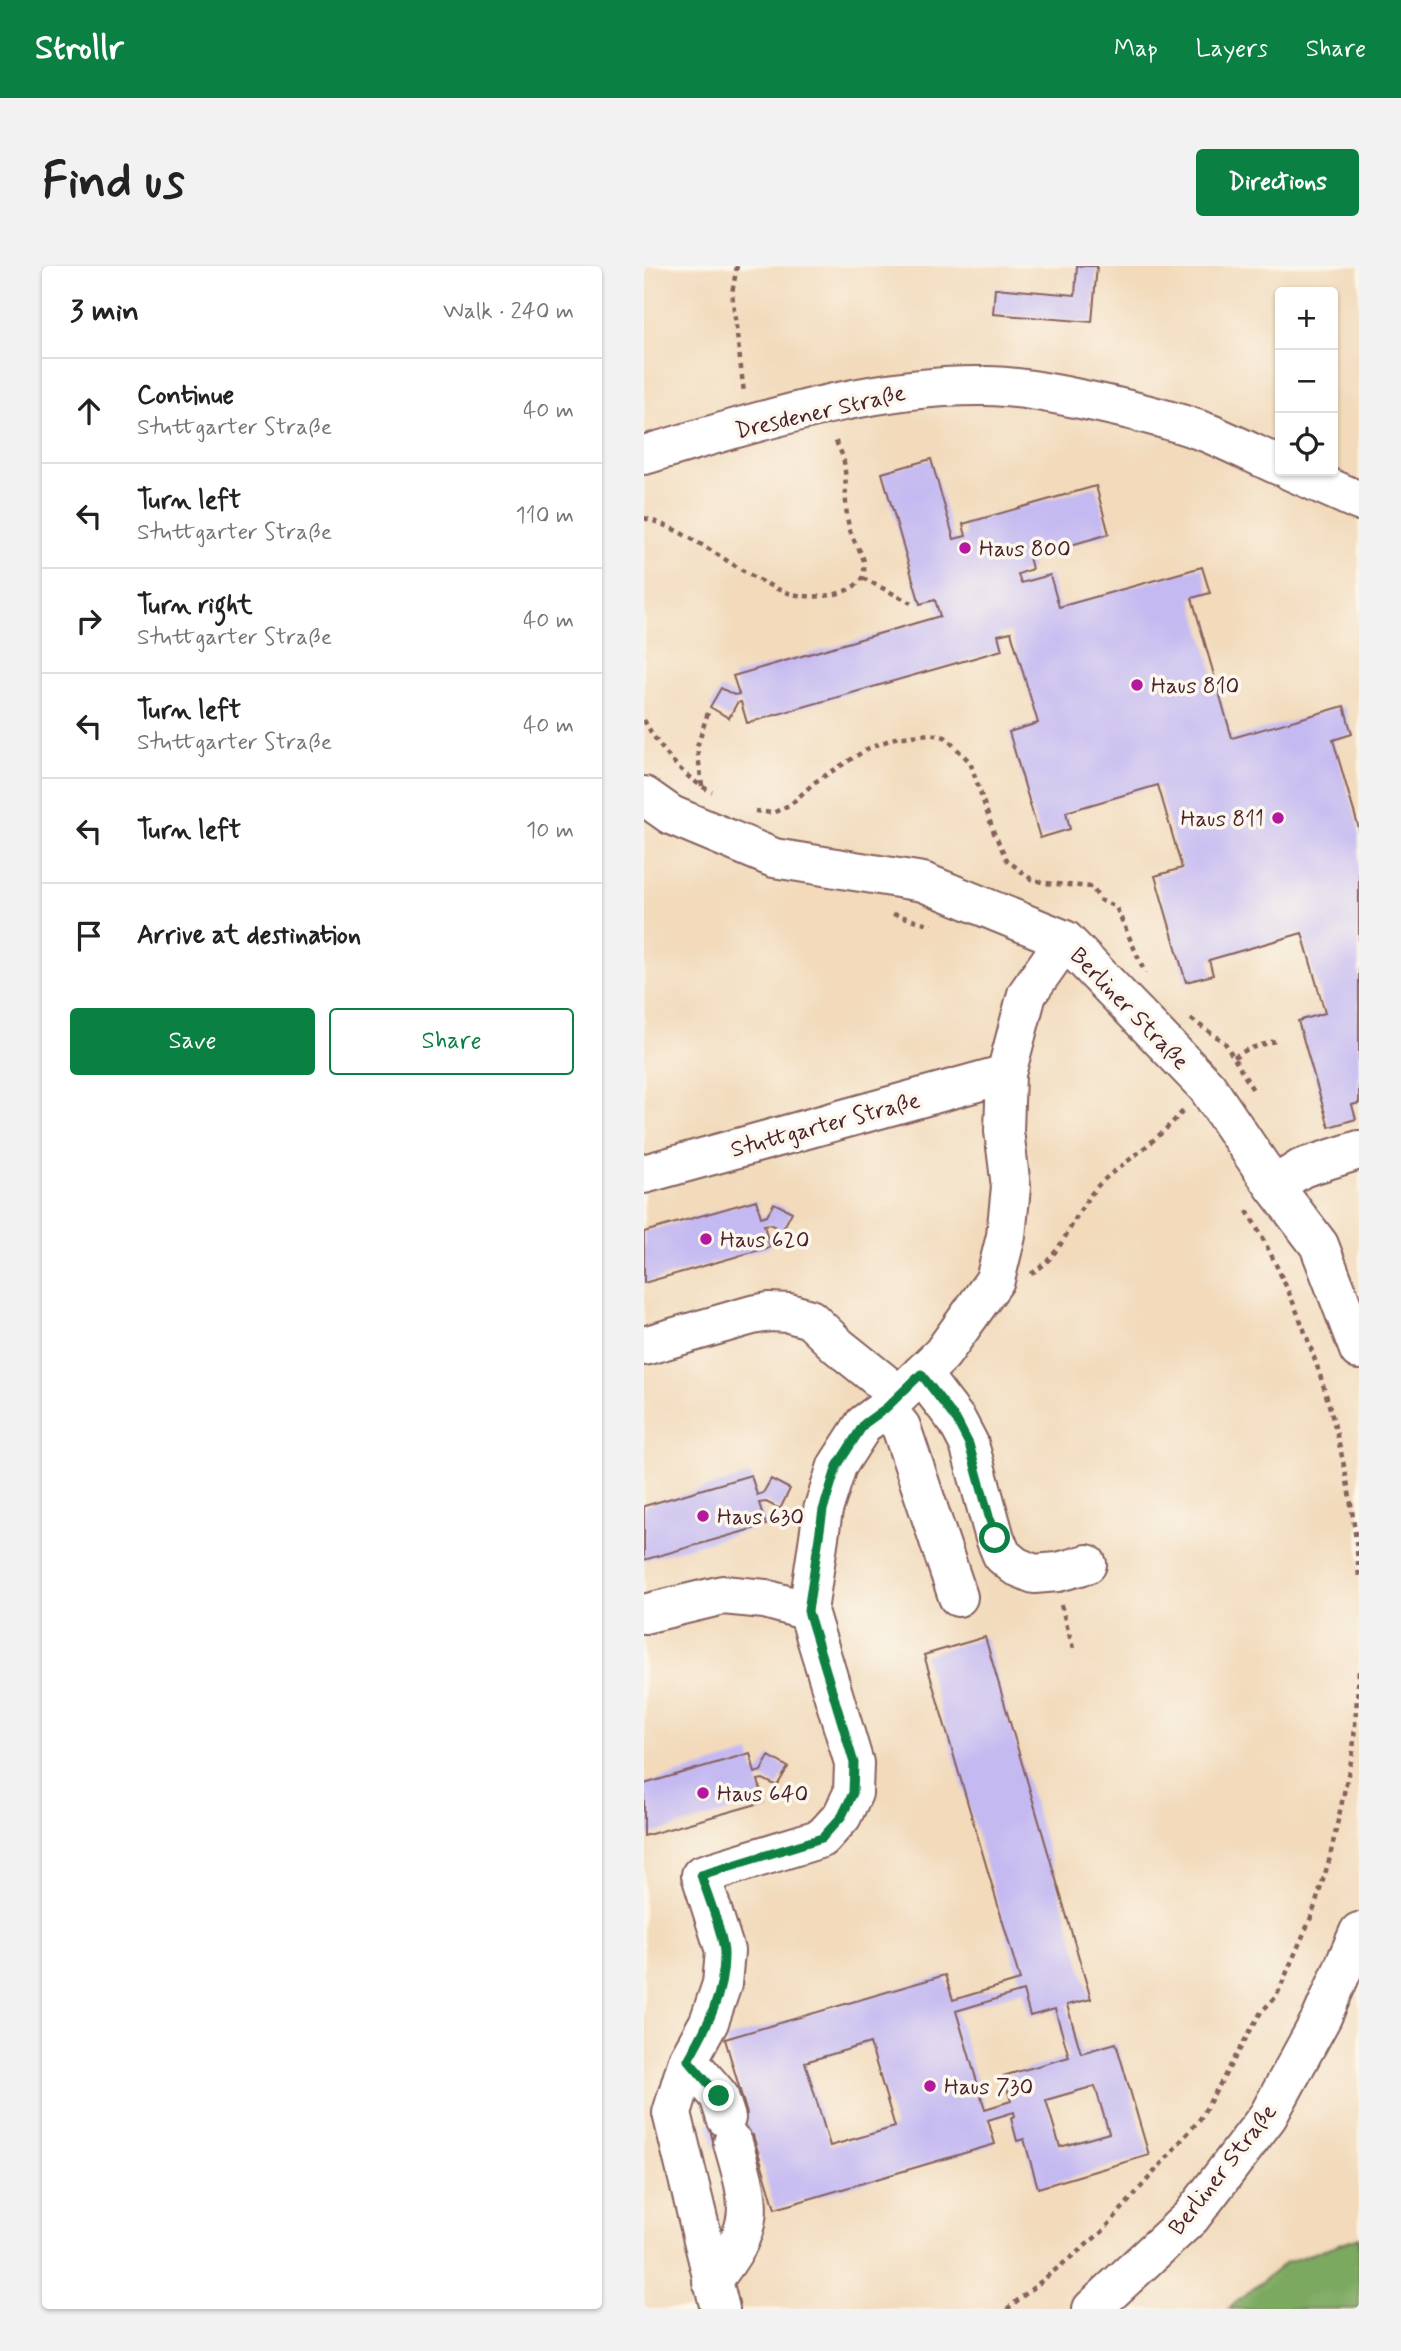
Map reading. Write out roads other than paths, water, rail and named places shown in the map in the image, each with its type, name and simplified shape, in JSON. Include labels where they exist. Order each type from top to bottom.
[{"type":"lane","name":"Dresdener Straße","points":[[644,455],[748,425],[871,395],[930,388],[987,386],[1043,392],[1155,416],[1209,434],[1275,464]]},
{"type":"lane","points":[[1302,476],[1359,501]]},
{"type":"lane","name":"Berliner Straße","points":[[644,796],[671,815],[774,858],[923,882],[1065,940],[1257,1193],[1319,1245],[1359,1350]]},
{"type":"lane","points":[[716,2295],[672,2113],[688,2060],[709,2022],[722,1984],[725,1951],[701,1875],[822,1838],[842,1816],[853,1793],[854,1763],[808,1611],[823,1510],[837,1466],[864,1424],[942,1354],[995,1280],[1006,1236],[1011,1187],[1004,1131],[1006,1074],[1027,994],[1065,940]]},
{"type":"lane","name":"Stuttgarter Straße","points":[[644,1174],[1006,1074]]},
{"type":"lane","points":[[1257,1193],[1302,1168],[1359,1150]]},
{"type":"lane","points":[[644,1346],[769,1312],[789,1313],[810,1320],[838,1346],[902,1392],[957,1421],[969,1444],[1002,1555],[1015,1566],[1034,1574],[1069,1568]]},
{"type":"lane","points":[[902,1392],[901,1427],[958,1597]]},
{"type":"lane","points":[[644,1614],[723,1595],[765,1599],[808,1611]]},
{"type":"lane","name":"Berliner Straße","points":[[1091,2309],[1191,2217],[1268,2116],[1322,2017],[1359,1932]]},
{"type":"lane","points":[[688,2060],[719,2096],[747,2194],[747,2216],[741,2238],[716,2295]]},
{"type":"place","name":"Haus 800","points":[[965,548]]},
{"type":"place","name":"Haus 810","points":[[1137,685]]},
{"type":"place","name":"Haus 811","points":[[1278,818]]},
{"type":"place","name":"Haus 620","points":[[706,1239]]},
{"type":"place","name":"Haus 630","points":[[703,1516]]},
{"type":"place","name":"Haus 640","points":[[703,1793]]},
{"type":"place","name":"Haus 730","points":[[930,2086]]}]
